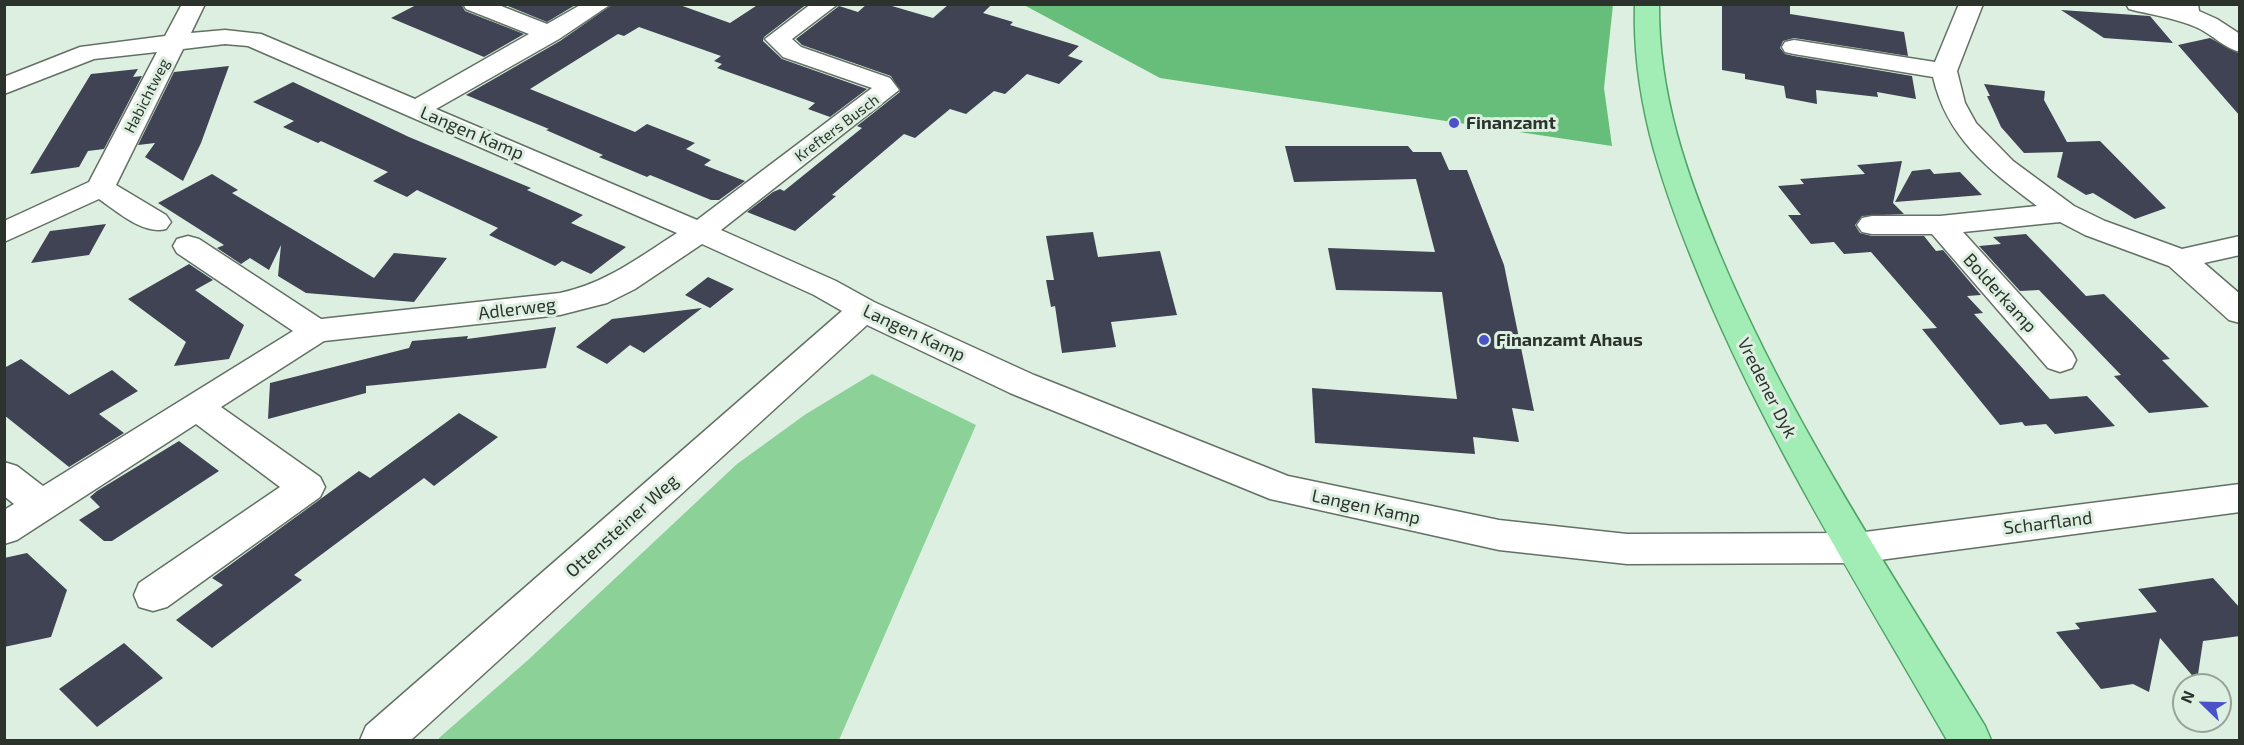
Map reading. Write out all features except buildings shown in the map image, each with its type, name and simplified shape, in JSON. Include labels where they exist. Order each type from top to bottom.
[{"type":"main road","name":"Vredener Dyk","points":[[1647,4],[1646,27],[1654,105],[1681,192],[1713,278],[1757,371],[1970,741]]},
{"type":"street","name":"Habichtweg","points":[[100,188],[194,4]]},
{"type":"street","points":[[474,4],[550,34]]},
{"type":"street","points":[[417,109],[600,4]]},
{"type":"street","name":"Krefters Busch","points":[[700,232],[886,90],[880,83],[792,52],[777,39],[827,4]]},
{"type":"street","points":[[1971,4],[1944,71],[1952,103],[1965,127],[2003,167],[2064,212],[2095,228],[2180,259],[2240,312]]},
{"type":"street","points":[[2137,4],[2186,9],[2240,45]]},
{"type":"street","name":"Langen Kamp","points":[[4,86],[89,52],[225,37],[252,39],[825,288],[863,310],[1022,384],[1283,489],[1499,536],[1615,548],[1857,548]]},
{"type":"street","points":[[1794,47],[1944,71]]},
{"type":"street","points":[[4,233],[100,188],[156,222]]},
{"type":"street","points":[[1872,225],[1940,225],[2064,212]]},
{"type":"street","name":"Bolderkamp","points":[[1940,225],[2060,360]]},
{"type":"street","name":"Adlerweg","points":[[4,529],[316,331],[560,304],[596,296],[624,282],[700,232]]},
{"type":"street","points":[[2180,259],[2240,245]]},
{"type":"street","points":[[188,246],[316,331]]},
{"type":"street","name":"Ottensteiner Weg","points":[[381,741],[863,310]]},
{"type":"street","points":[[153,595],[307,487],[195,406]]},
{"type":"street","points":[[4,476],[41,505]]},
{"type":"street","name":"Scharfland","points":[[1857,548],[2240,498]]},
{"type":"green space","points":[[1024,5],[1613,5],[1604,88],[1612,146],[1160,78]]},
{"type":"green space","points":[[872,374],[976,425],[839,740],[439,740],[737,464],[806,414]]},
{"type":"place","name":"Finanzamt","points":[[1454,123]]},
{"type":"place","name":"Finanzamt Ahaus","points":[[1484,340]]}]
